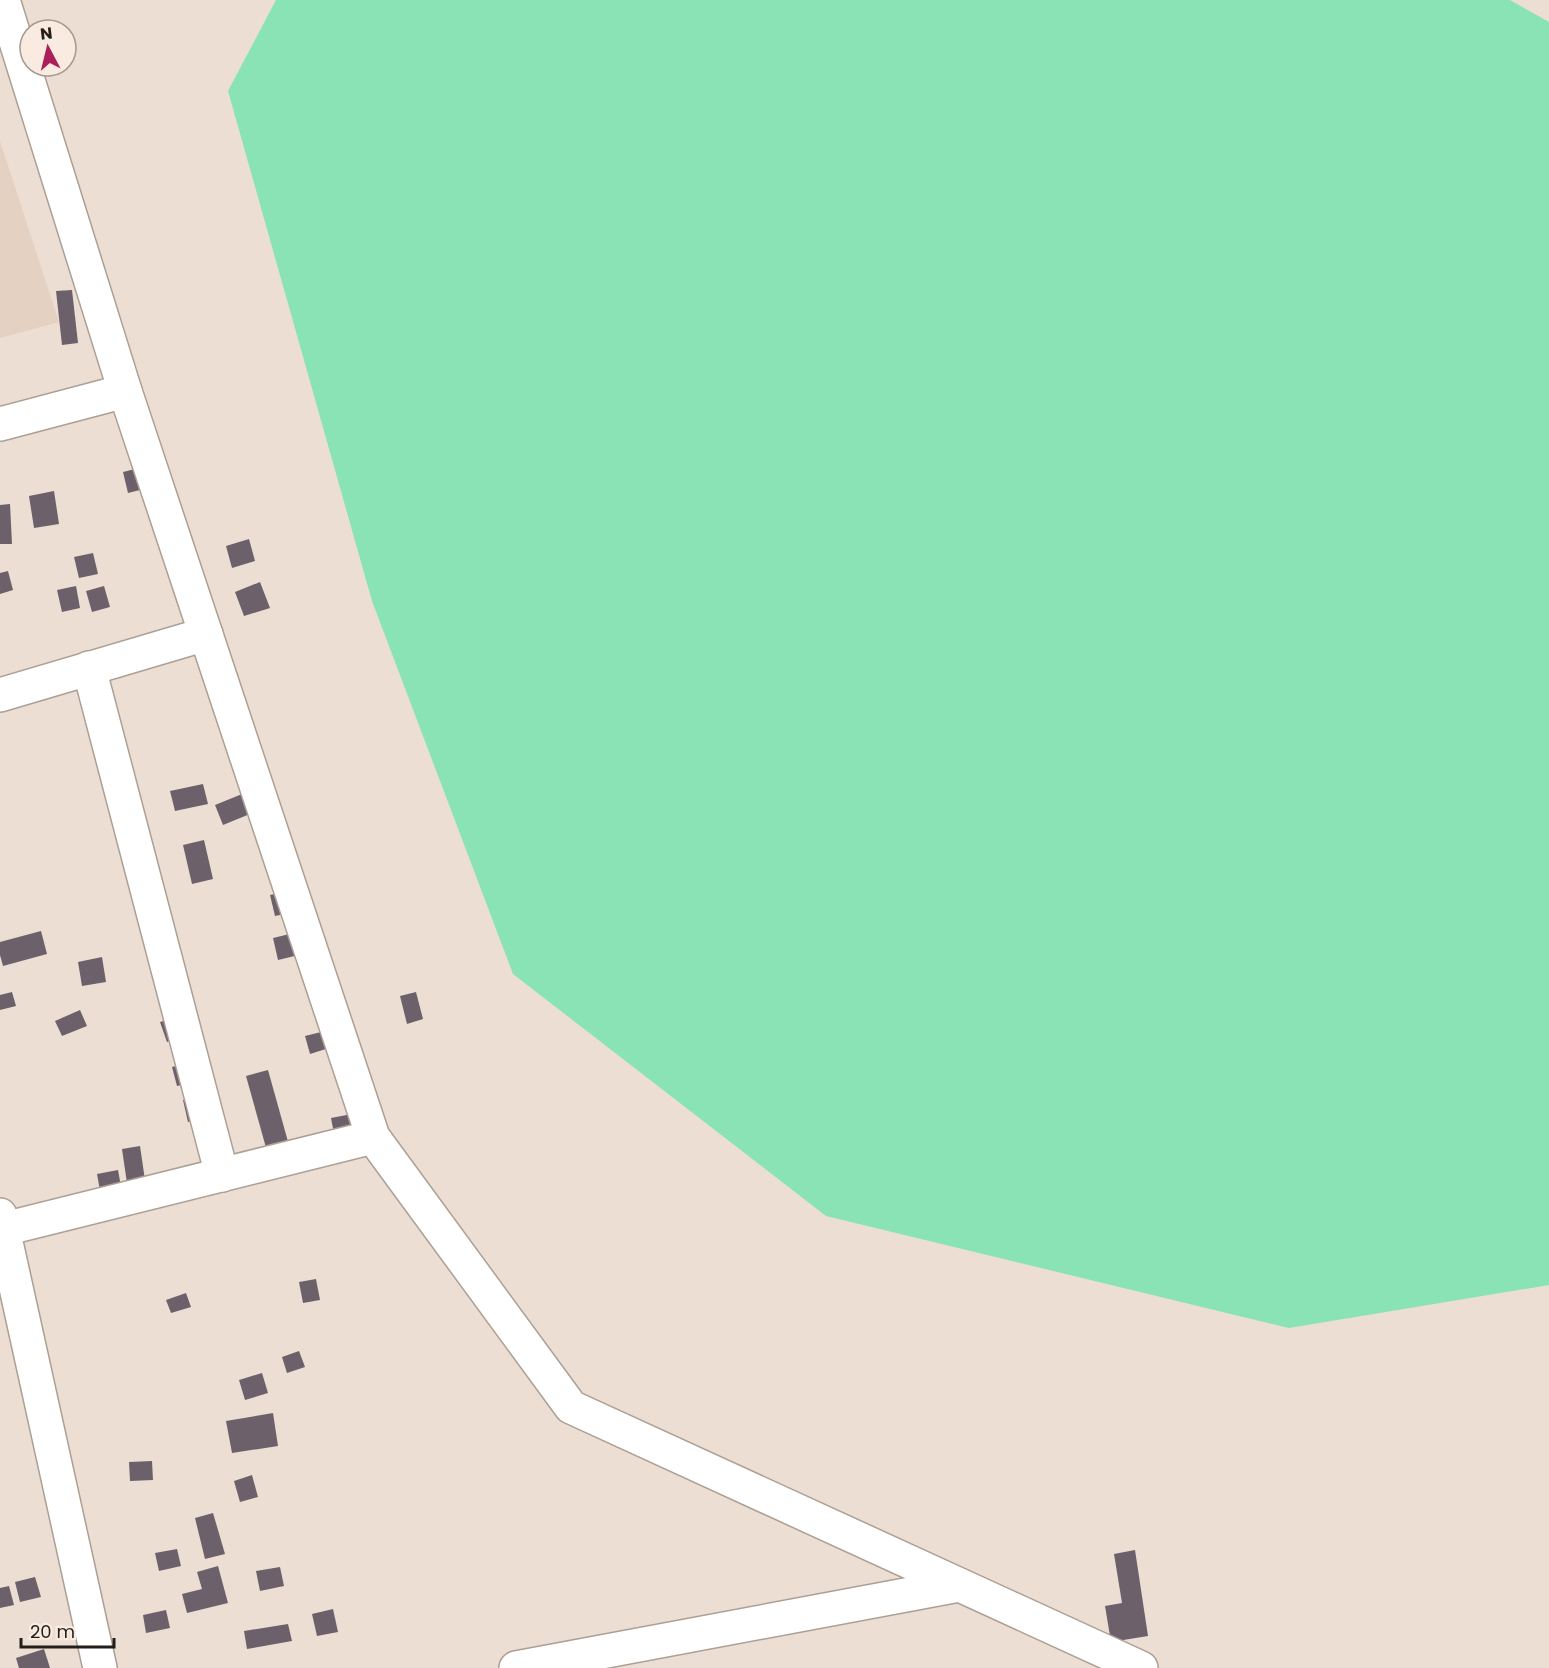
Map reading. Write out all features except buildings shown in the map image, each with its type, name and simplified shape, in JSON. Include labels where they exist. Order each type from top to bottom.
[{"type":"street","points":[[3,0],[125,391],[373,1137],[571,1407],[1141,1668]]},
{"type":"street","points":[[0,424],[125,391]]},
{"type":"street","points":[[0,695],[206,634]]},
{"type":"street","points":[[89,668],[222,1175]]},
{"type":"street","points":[[100,1668],[1,1224],[222,1175],[373,1137]]},
{"type":"street","points":[[516,1668],[959,1585]]},
{"type":"shaded area","points":[[0,141],[59,322],[0,338]]},
{"type":"green space","points":[[276,0],[1510,0],[1549,22],[1549,1285],[1289,1328],[826,1216],[513,974],[372,601],[228,91]]}]
